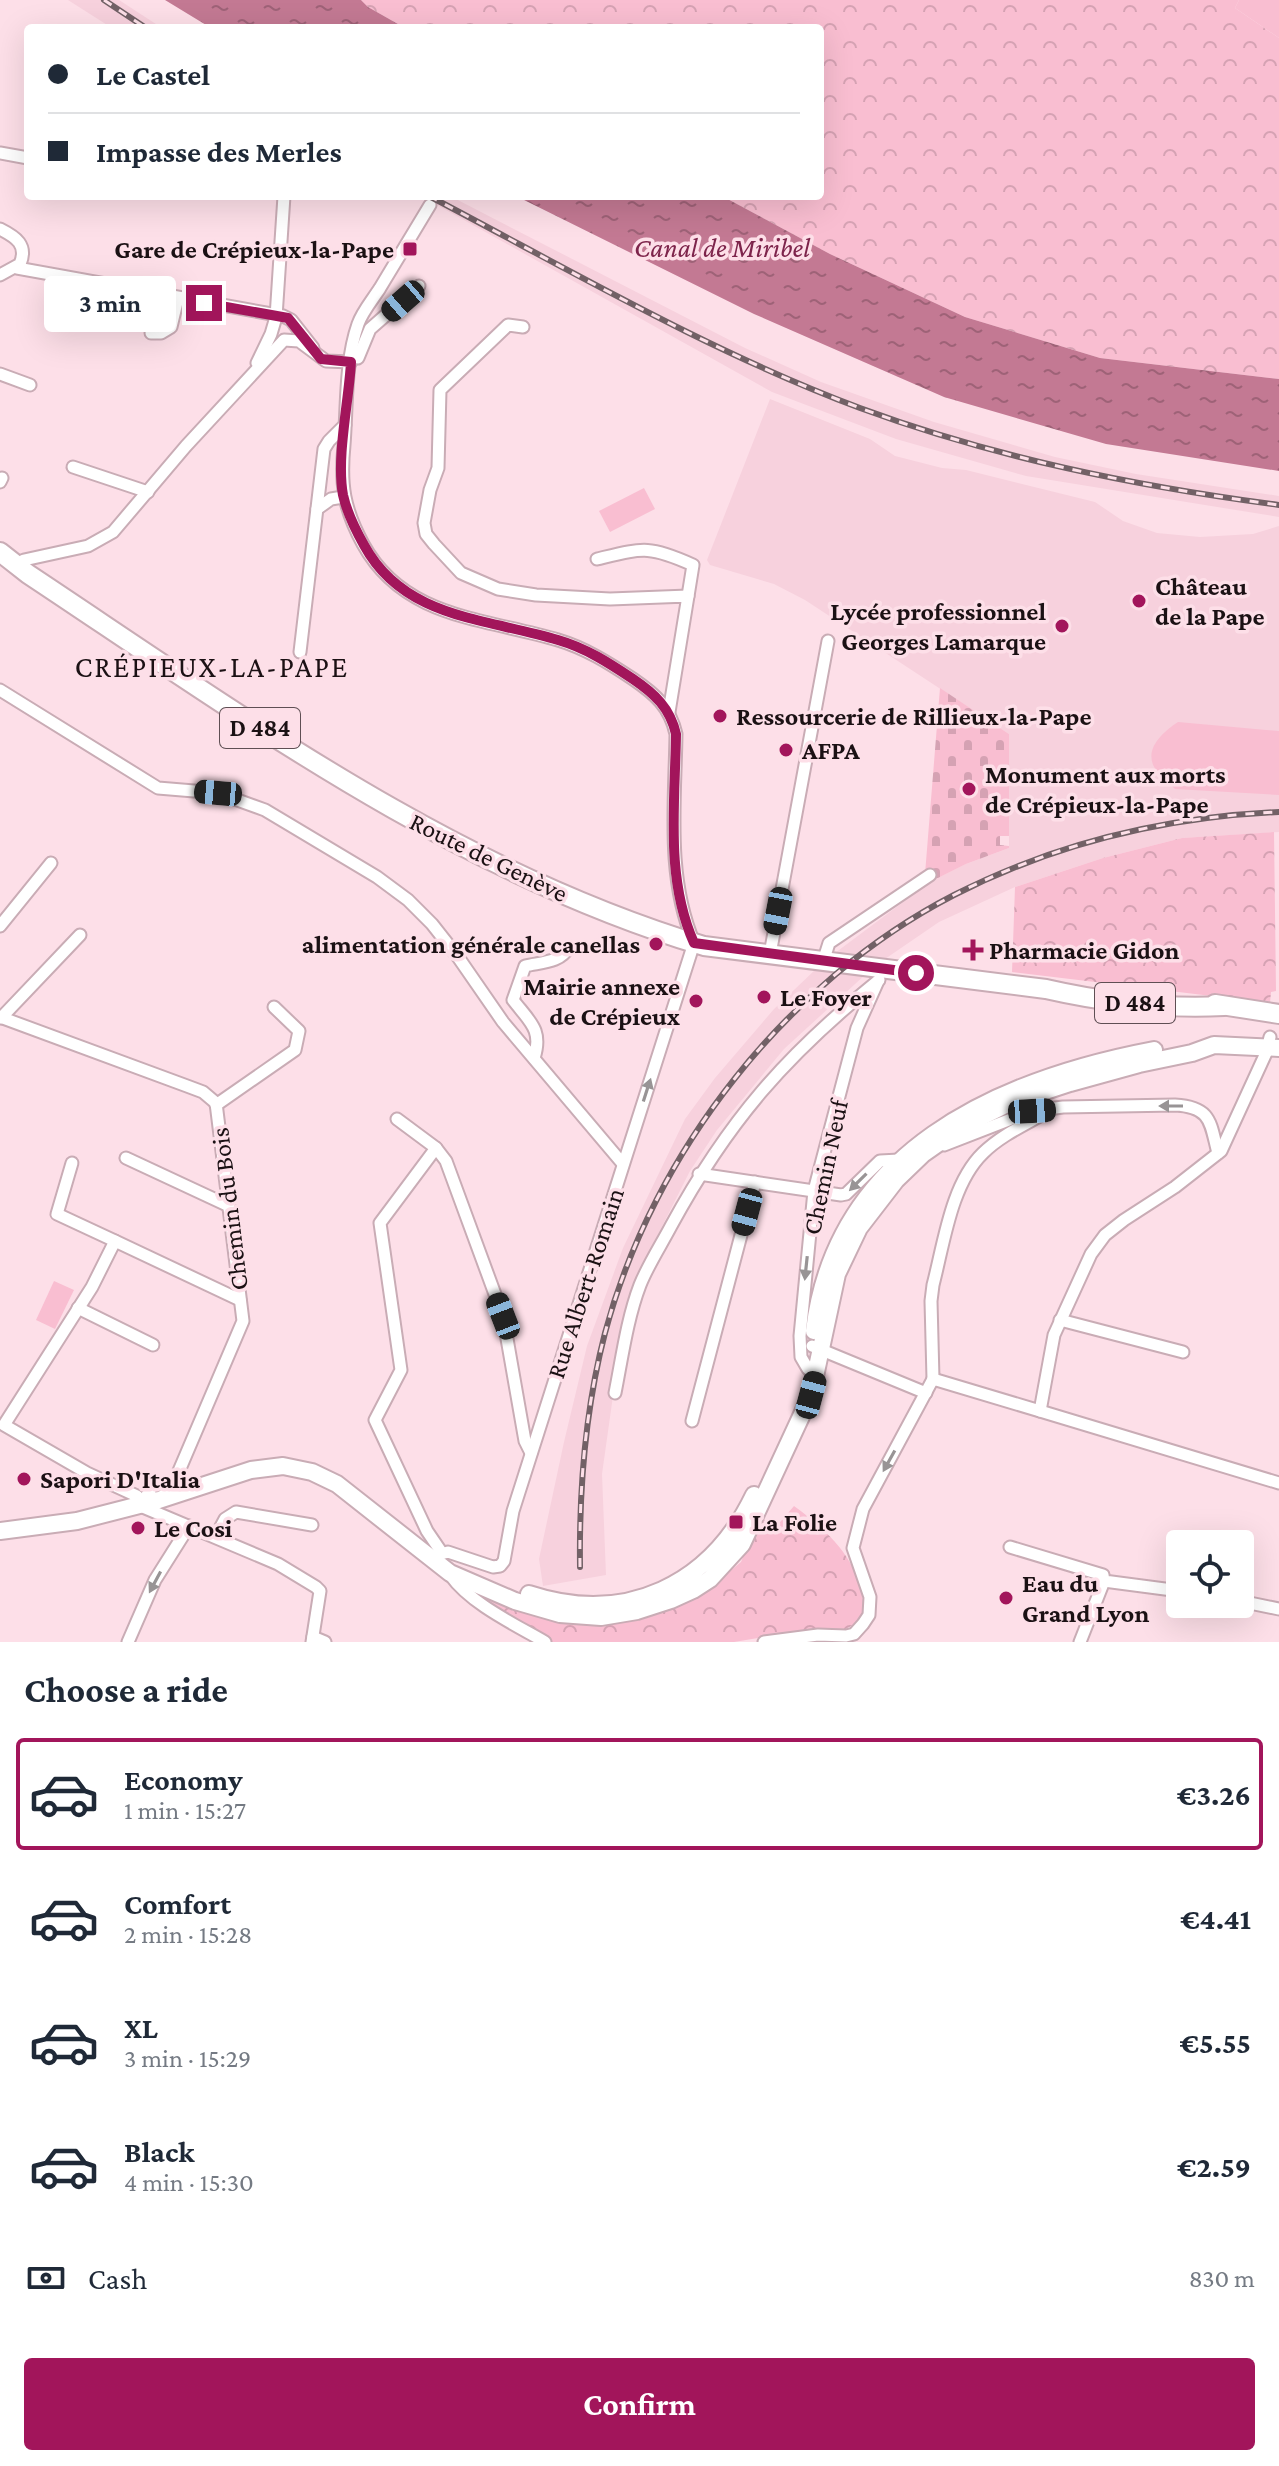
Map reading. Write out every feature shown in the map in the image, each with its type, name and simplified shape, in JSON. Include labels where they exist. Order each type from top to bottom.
[{"type":"main road","name":"Route de Genève","points":[[6,558],[308,760],[378,801],[516,872],[580,901],[694,943],[823,962],[880,974],[1198,999],[1279,1014]]},
{"type":"main road","points":[[146,1498],[173,1485],[262,1458],[303,1459],[329,1469],[346,1480],[439,1556],[450,1573],[477,1587],[560,1614],[601,1617],[637,1611],[693,1590],[710,1579],[742,1544],[811,1395],[820,1293],[835,1252],[859,1208],[899,1160],[957,1117],[992,1098],[1035,1082],[1144,1052],[1200,1041],[1274,1042]]},
{"type":"main road","points":[[0,1528],[77,1521],[146,1498],[251,1470],[283,1466],[312,1472],[337,1484],[439,1556],[507,1587],[569,1603],[622,1603],[672,1586],[707,1562],[738,1524],[784,1431],[817,1348],[837,1274],[859,1228],[896,1180],[923,1154],[963,1126],[1009,1103],[1070,1083],[1214,1045],[1274,1042]]},
{"type":"street","points":[[0,153],[24,157]]},
{"type":"street","points":[[248,377],[271,334],[276,317],[284,200]]},
{"type":"street","points":[[430,205],[358,323],[345,425],[341,478],[343,497],[354,527],[373,563],[416,600],[588,651],[648,690],[669,713],[676,734],[675,876],[694,943]]},
{"type":"street","points":[[0,229],[19,240],[23,248],[17,268]]},
{"type":"street","points":[[0,275],[17,268],[291,320],[315,353]]},
{"type":"street","points":[[351,365],[370,329],[419,286]]},
{"type":"street","points":[[151,333],[161,333],[171,327],[178,298]]},
{"type":"street","points":[[6,558],[24,560],[100,541],[123,524],[248,377],[264,364],[284,340],[291,320]]},
{"type":"street","points":[[523,327],[508,325],[440,390],[438,468],[430,490],[424,523],[426,534],[461,573],[498,589],[536,595],[610,599],[688,596]]},
{"type":"street","points":[[271,334],[279,341],[299,341],[326,361],[351,365]]},
{"type":"street","points":[[0,374],[30,385]]},
{"type":"street","points":[[300,652],[324,449],[345,425]]},
{"type":"street","points":[[73,467],[148,492]]},
{"type":"street","points":[[317,509],[331,499],[343,497]]},
{"type":"street","points":[[597,559],[642,549],[663,551],[693,565],[669,713]]},
{"type":"street","points":[[770,954],[828,641]]},
{"type":"street","points":[[0,690],[158,788],[218,793],[265,810],[377,877],[408,900],[432,924],[503,1022],[623,1164]]},
{"type":"street","points":[[0,926],[51,863]]},
{"type":"street","points":[[823,962],[829,943],[930,875]]},
{"type":"street","points":[[0,1018],[80,935]]},
{"type":"street","name":"Rue Albert-Romain","points":[[439,1556],[448,1552],[493,1567],[500,1566],[507,1550],[513,1511],[694,943]]},
{"type":"street","points":[[534,1058],[539,1041],[537,1033],[513,1000],[525,966],[559,959],[569,947]]},
{"type":"street","points":[[615,1393],[639,1286],[699,1174],[767,1082],[880,974]]},
{"type":"street","name":"Chemin Neuf","points":[[808,1369],[801,1357],[800,1336],[814,1191],[857,1028],[880,974]]},
{"type":"street","points":[[216,1105],[295,1050],[299,1031],[274,1007]]},
{"type":"street","name":"Chemin du Bois","points":[[0,1018],[195,1089],[216,1105],[243,1321],[173,1485]]},
{"type":"street","points":[[1040,1411],[1054,1335],[1091,1254],[1105,1235],[1175,1187],[1227,1143],[1274,1042]]},
{"type":"street","points":[[923,1154],[1032,1111],[1063,1107],[1189,1106],[1199,1109],[1209,1119],[1218,1153]]},
{"type":"street","points":[[764,1642],[854,1634],[869,1615],[870,1597],[853,1548],[855,1531],[863,1509],[933,1379],[933,1285],[964,1176],[998,1140],[1049,1110]]},
{"type":"street","points":[[397,1119],[436,1148],[446,1161],[503,1316],[525,1441],[531,1453]]},
{"type":"street","points":[[436,1148],[380,1223],[401,1370],[375,1420],[439,1556]]},
{"type":"street","points":[[126,1158],[229,1206]]},
{"type":"street","points":[[699,1174],[846,1194],[880,1161],[899,1160]]},
{"type":"street","points":[[72,1163],[57,1214],[240,1300]]},
{"type":"street","points":[[692,1421],[755,1182]]},
{"type":"street","points":[[115,1241],[103,1268],[4,1425],[87,1473],[146,1498],[189,1526],[278,1564],[316,1587],[320,1591],[317,1640]]},
{"type":"street","points":[[78,1308],[153,1345]]},
{"type":"street","points":[[1060,1320],[1183,1352]]},
{"type":"street","points":[[817,1348],[926,1393]]},
{"type":"street","points":[[933,1379],[1279,1483]]},
{"type":"street","points":[[216,1536],[225,1519],[236,1512],[312,1525]]},
{"type":"street","points":[[128,1642],[155,1580],[189,1526]]},
{"type":"street","points":[[1010,1547],[1103,1575],[1104,1581],[1080,1642]]},
{"type":"street","points":[[450,1573],[467,1593],[545,1642]]},
{"type":"street","points":[[1104,1581],[1166,1589]]},
{"type":"street","points":[[1254,1604],[1279,1609]]},
{"type":"shaded area","points":[[68,0],[119,0],[156,24],[106,24]]},
{"type":"shaded area","points":[[428,200],[458,200],[745,348],[821,382],[934,422],[1055,457],[1136,474],[1279,496],[1279,517],[1026,476],[896,439],[772,392]]},
{"type":"shaded area","name":"Lycée professionnel Georges Lamarque","points":[[770,399],[870,439],[895,456],[1095,502],[1123,521],[1157,533],[1200,537],[1253,534],[1279,526],[1279,832],[1182,838],[1103,858],[1015,887],[939,922],[885,959],[835,953],[930,882],[1009,848],[1009,734],[805,600],[774,584],[710,565],[707,560]]},
{"type":"shaded area","points":[[816,969],[866,974],[784,1049],[717,1130],[690,1171],[637,1276],[622,1332],[602,1474],[606,1575],[543,1586],[539,1559],[564,1442],[587,1346],[623,1248],[685,1119],[715,1078],[774,1009]]},
{"type":"green space","points":[[361,0],[1239,0],[1235,8],[1279,38],[1279,379],[1100,358],[965,317],[830,254],[729,200],[824,200],[824,24],[398,24]]},
{"type":"green space","points":[[1239,0],[1279,0],[1279,38],[1235,8]]},
{"type":"green space","points":[[644,488],[655,509],[610,532],[599,511]]},
{"type":"green space","points":[[940,688],[1009,734],[1009,836],[1000,836],[1000,845],[1009,848],[930,882],[925,874]]},
{"type":"green space","points":[[1178,722],[1279,731],[1279,795],[1175,789],[1158,773],[1151,755],[1156,742]]},
{"type":"green space","points":[[1274,832],[1276,991],[1271,992],[1270,1003],[1012,972],[1015,887],[1103,858],[1182,838]]},
{"type":"green space","points":[[54,1281],[74,1290],[55,1329],[36,1320]]},
{"type":"green space","points":[[794,1506],[832,1539],[858,1579],[864,1612],[855,1624],[842,1631],[805,1630],[734,1642],[552,1642],[501,1612],[467,1587],[526,1612],[565,1622],[713,1585],[741,1562],[761,1517],[775,1528]]},
{"type":"water","points":[[165,0],[361,0],[398,24],[204,24]]},
{"type":"water","name":"Canal de Miribel","points":[[524,200],[729,200],[830,254],[965,317],[1100,358],[1279,379],[1279,471],[1106,444],[944,397],[754,314]]},
{"type":"railway","points":[[104,0],[140,24]]},
{"type":"railway","points":[[436,200],[695,336],[860,408],[1014,456],[1172,489],[1279,505]]},
{"type":"railway","points":[[580,1567],[582,1478],[588,1420],[605,1333],[627,1266],[656,1200],[692,1138],[735,1078],[783,1024],[836,974],[893,931],[954,895],[993,877],[1072,847],[1112,836],[1194,820],[1279,812]]},
{"type":"place","name":"Gare de Crépieux-la-Pape","points":[[410,249]]},
{"type":"place","name":"Château de la Pape","points":[[1139,601]]},
{"type":"place","name":"Lycée professionnel Georges Lamarque","points":[[1062,626]]},
{"type":"place","name":"Ressourcerie de Rillieux-la-Pape","points":[[720,716]]},
{"type":"place","name":"AFPA","points":[[786,750]]},
{"type":"place","name":"Monument aux morts de Crépieux-la-Pape","points":[[969,789]]},
{"type":"place","name":"alimentation générale canellas","points":[[656,944]]},
{"type":"place","name":"Pharmacie Gidon","points":[[973,950]]},
{"type":"place","name":"Le Foyer","points":[[764,997]]},
{"type":"place","name":"Mairie annexe de Crépieux","points":[[696,1001]]},
{"type":"place","name":"Sapori D'Italia","points":[[24,1479]]},
{"type":"place","name":"La Folie","points":[[736,1522]]},
{"type":"place","name":"Le Cosi","points":[[138,1528]]},
{"type":"place","name":"Eau du Grand Lyon","points":[[1006,1598]]},
{"type":"district","name":"CRÉPIEUX-LA-PAPE","points":[[212,667]]},
{"type":"route","points":[[204,303],[288,318],[321,359],[351,362],[341,478],[343,497],[354,527],[373,563],[393,583],[416,600],[436,608],[559,640],[588,651],[648,690],[664,705],[673,720],[676,734],[675,876],[694,943],[916,973]]}]
